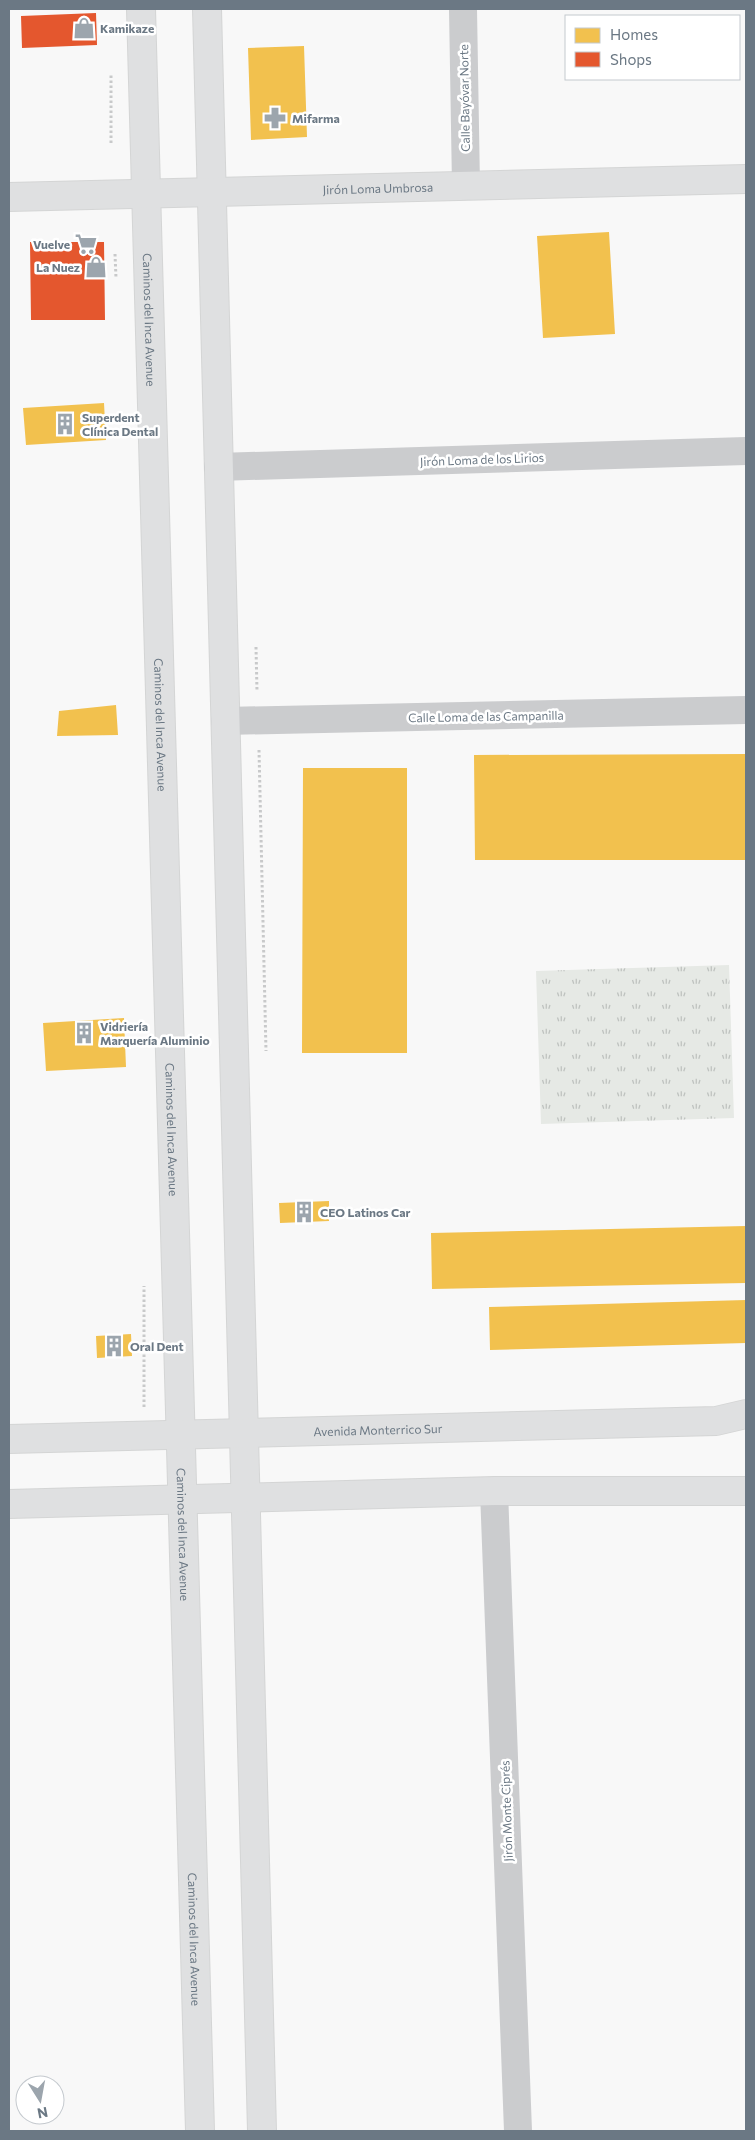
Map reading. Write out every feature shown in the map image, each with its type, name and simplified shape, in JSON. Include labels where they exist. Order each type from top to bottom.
[{"type":"main road","name":"Caminos del Inca Avenue","points":[[141,9],[200,2131]]},
{"type":"main road","points":[[206,9],[262,2131]]},
{"type":"main road","name":"Jirón Loma Umbrosa","points":[[9,198],[746,179]]},
{"type":"main road","name":"Avenida Monterrico Sur","points":[[9,1439],[716,1421],[746,1414]]},
{"type":"main road","points":[[9,1504],[494,1491],[746,1491]]},
{"type":"street","name":"Calle Bayóvar Norte","points":[[463,9],[466,186]]},
{"type":"street","name":"Jirón Loma de los Lirios","points":[[218,467],[746,451]]},
{"type":"street","name":"Calle Loma de las Campanilla","points":[[225,721],[746,710]]},
{"type":"street","name":"Jirón Monte Ciprés","points":[[494,1491],[518,2131]]},
{"type":"green space","points":[[729,965],[734,1118],[541,1124],[536,971]]},
{"type":"building: Homes","points":[[304,46],[307,137],[251,140],[248,48]]},
{"type":"building: Homes","points":[[609,232],[615,334],[543,338],[537,236]]},
{"type":"building: Homes","name":"Superdent Clínica Dental","points":[[104,403],[106,440],[26,445],[23,408]]},
{"type":"building: Homes","points":[[116,705],[118,735],[57,736],[59,711]]},
{"type":"building: Homes","points":[[746,754],[746,860],[475,860],[474,755]]},
{"type":"building: Homes","points":[[303,768],[407,768],[407,1053],[302,1053]]},
{"type":"building: Homes","points":[[124,1018],[126,1067],[46,1071],[43,1023]]},
{"type":"building: Homes","name":"CEO Latinos Car","points":[[329,1201],[329,1221],[280,1223],[279,1203]]},
{"type":"building: Homes","points":[[746,1226],[746,1283],[432,1289],[431,1233]]},
{"type":"building: Homes","points":[[746,1300],[746,1343],[490,1350],[489,1307]]},
{"type":"building: Homes","name":"Oral Dent","points":[[131,1334],[132,1356],[97,1358],[96,1336]]},
{"type":"building: Shops","points":[[96,13],[97,45],[22,48],[21,16]]},
{"type":"building: Shops","points":[[30,242],[104,242],[105,320],[31,320]]},
{"type":"place","name":"Kamikaze","points":[[84,28]]},
{"type":"place","name":"Mifarma","points":[[275,118]]},
{"type":"place","name":"Vuelve","points":[[86,244]]},
{"type":"place","name":"La Nuez","points":[[96,267]]},
{"type":"place","name":"Superdent Clínica Dental","points":[[65,424]]},
{"type":"place","name":"Vidriería Marquería Aluminio","points":[[84,1033]]},
{"type":"place","name":"CEO Latinos Car","points":[[304,1212]]},
{"type":"place","name":"Oral Dent","points":[[114,1346]]}]
